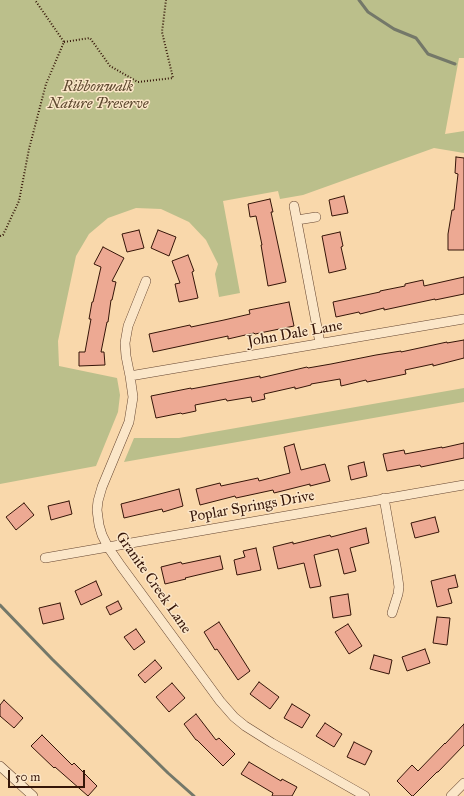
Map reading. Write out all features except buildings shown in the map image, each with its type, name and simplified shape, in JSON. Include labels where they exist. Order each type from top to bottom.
[{"type":"street","points":[[294,206],[320,343]]},
{"type":"street","points":[[297,220],[316,217]]},
{"type":"street","name":"Granite Creek Lane","points":[[146,281],[128,326],[125,344],[133,397],[129,422],[102,487],[98,501],[98,525],[102,535],[108,547],[220,701],[234,717],[245,726],[272,743],[365,796]]},
{"type":"street","name":"John Dale Lane","points":[[130,376],[464,319]]},
{"type":"street","name":"Poplar Springs Drive","points":[[45,558],[464,485]]},
{"type":"street","points":[[384,498],[399,587],[392,613]]},
{"type":"street","points":[[0,766],[33,796]]},
{"type":"street","points":[[451,796],[464,783]]},
{"type":"path","points":[[35,0],[64,42]]},
{"type":"path","points":[[64,42],[90,38],[110,66],[138,82],[173,78],[162,32],[166,0]]},
{"type":"path","points":[[0,236],[3,235],[19,201],[29,149],[46,84],[64,42]]},
{"type":"green space","name":"Ribbonwalk Nature Preserve","points":[[0,0],[464,0],[464,58],[459,58],[445,134],[464,131],[464,153],[434,148],[303,195],[280,199],[278,191],[223,201],[240,293],[219,297],[215,274],[218,264],[206,240],[189,222],[161,209],[136,208],[108,218],[89,234],[76,256],[58,341],[59,366],[117,378],[120,395],[118,412],[96,466],[0,484]]},
{"type":"green space","points":[[464,388],[464,402],[124,462],[134,438],[179,438]]},
{"type":"waterway","points":[[359,0],[368,12],[394,29],[416,38],[428,54],[455,64]]},
{"type":"waterway","points":[[0,605],[52,659],[168,773],[194,796]]}]
